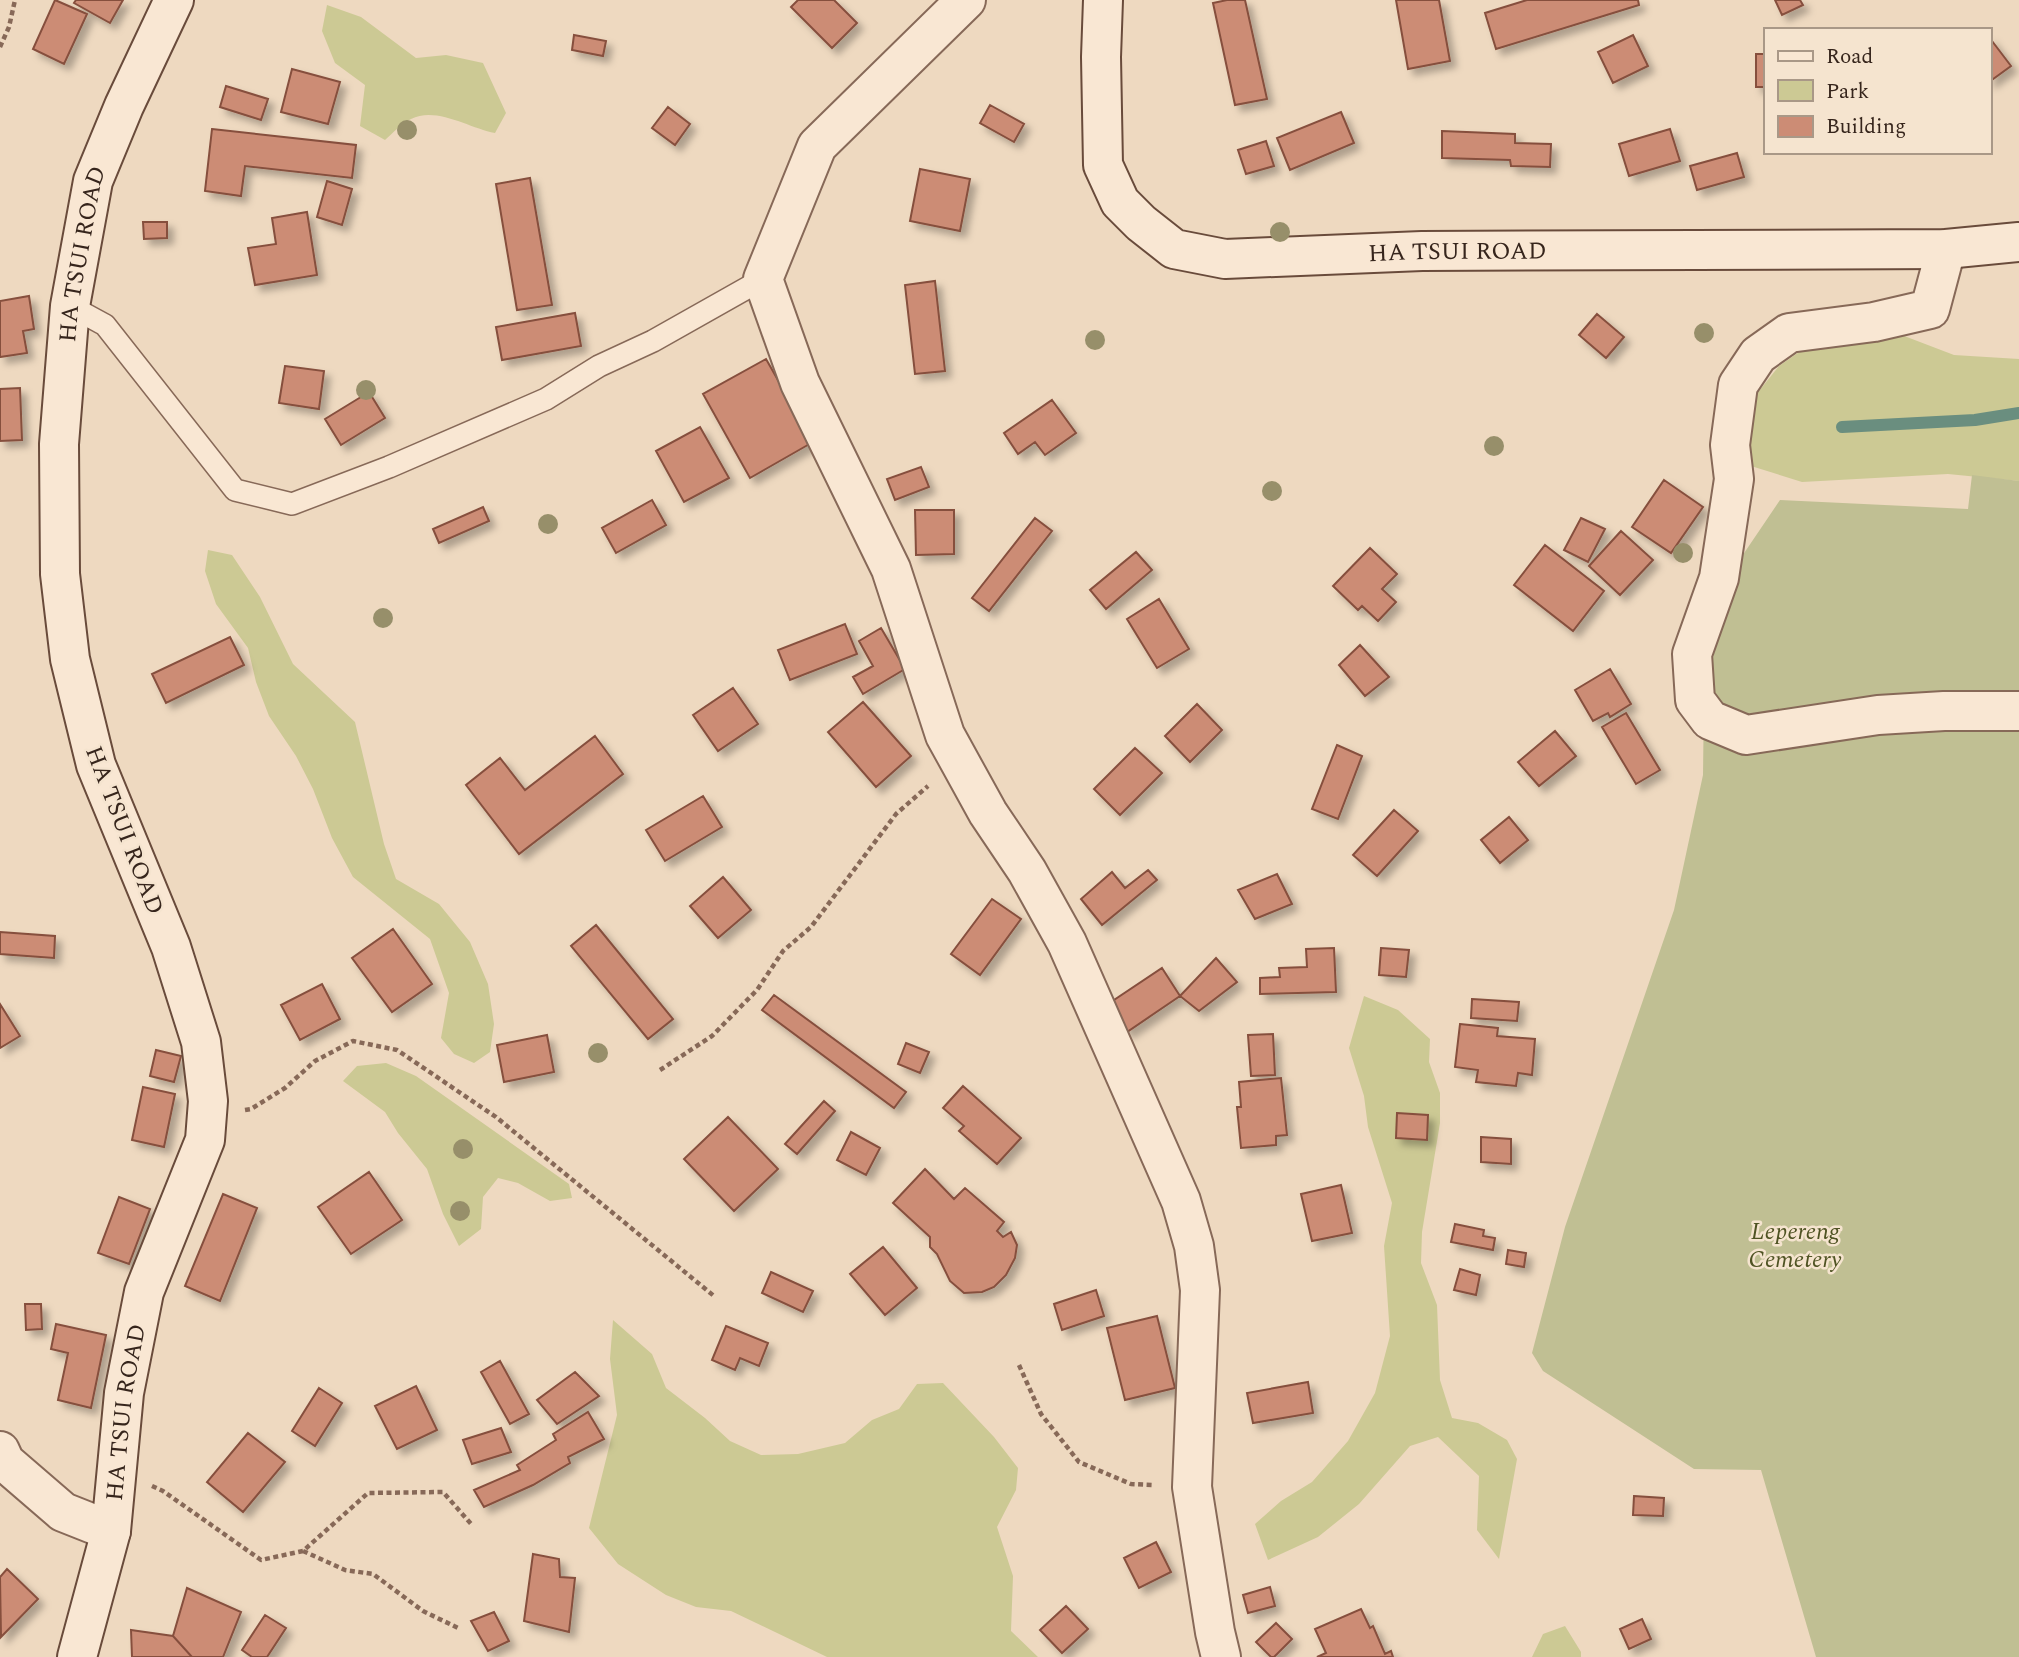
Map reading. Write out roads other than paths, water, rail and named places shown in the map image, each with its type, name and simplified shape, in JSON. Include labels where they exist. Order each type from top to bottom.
[{"type":"street","name":"HA TSUI ROAD","points":[[77,1657],[111,1531],[124,1393],[144,1292],[205,1140],[208,1101],[201,1041],[171,947],[96,765],[70,659],[60,574],[59,444],[70,306],[93,181],[124,106],[174,0]]},
{"type":"street","points":[[966,0],[817,146],[763,279],[800,383],[891,569],[945,735],[988,813],[1027,871],[1067,943],[1181,1201],[1194,1246],[1199,1290],[1192,1487],[1221,1657]]},
{"type":"street","name":"HA TSUI ROAD","points":[[1103,0],[1103,165],[1120,202],[1174,249],[1226,259],[1422,251],[1946,249],[2019,242]]},
{"type":"street","points":[[1946,249],[1930,309],[1874,322],[1790,333],[1758,355],[1738,385],[1730,445],[1734,479],[1718,578],[1692,654],[1695,700],[1710,720],[1746,735],[1878,715],[1944,710],[2019,711]]},
{"type":"street","points":[[0,1451],[5,1462],[63,1512],[111,1531]]},
{"type":"lane","points":[[70,306],[105,325],[235,490],[292,504],[388,467],[546,399],[599,366],[653,341],[763,279]]},
{"type":"waterway","points":[[1842,427],[1975,420],[2019,413]]},
{"type":"park label","name":"Lepereng Cemetery","points":[[1795,1245]]}]
